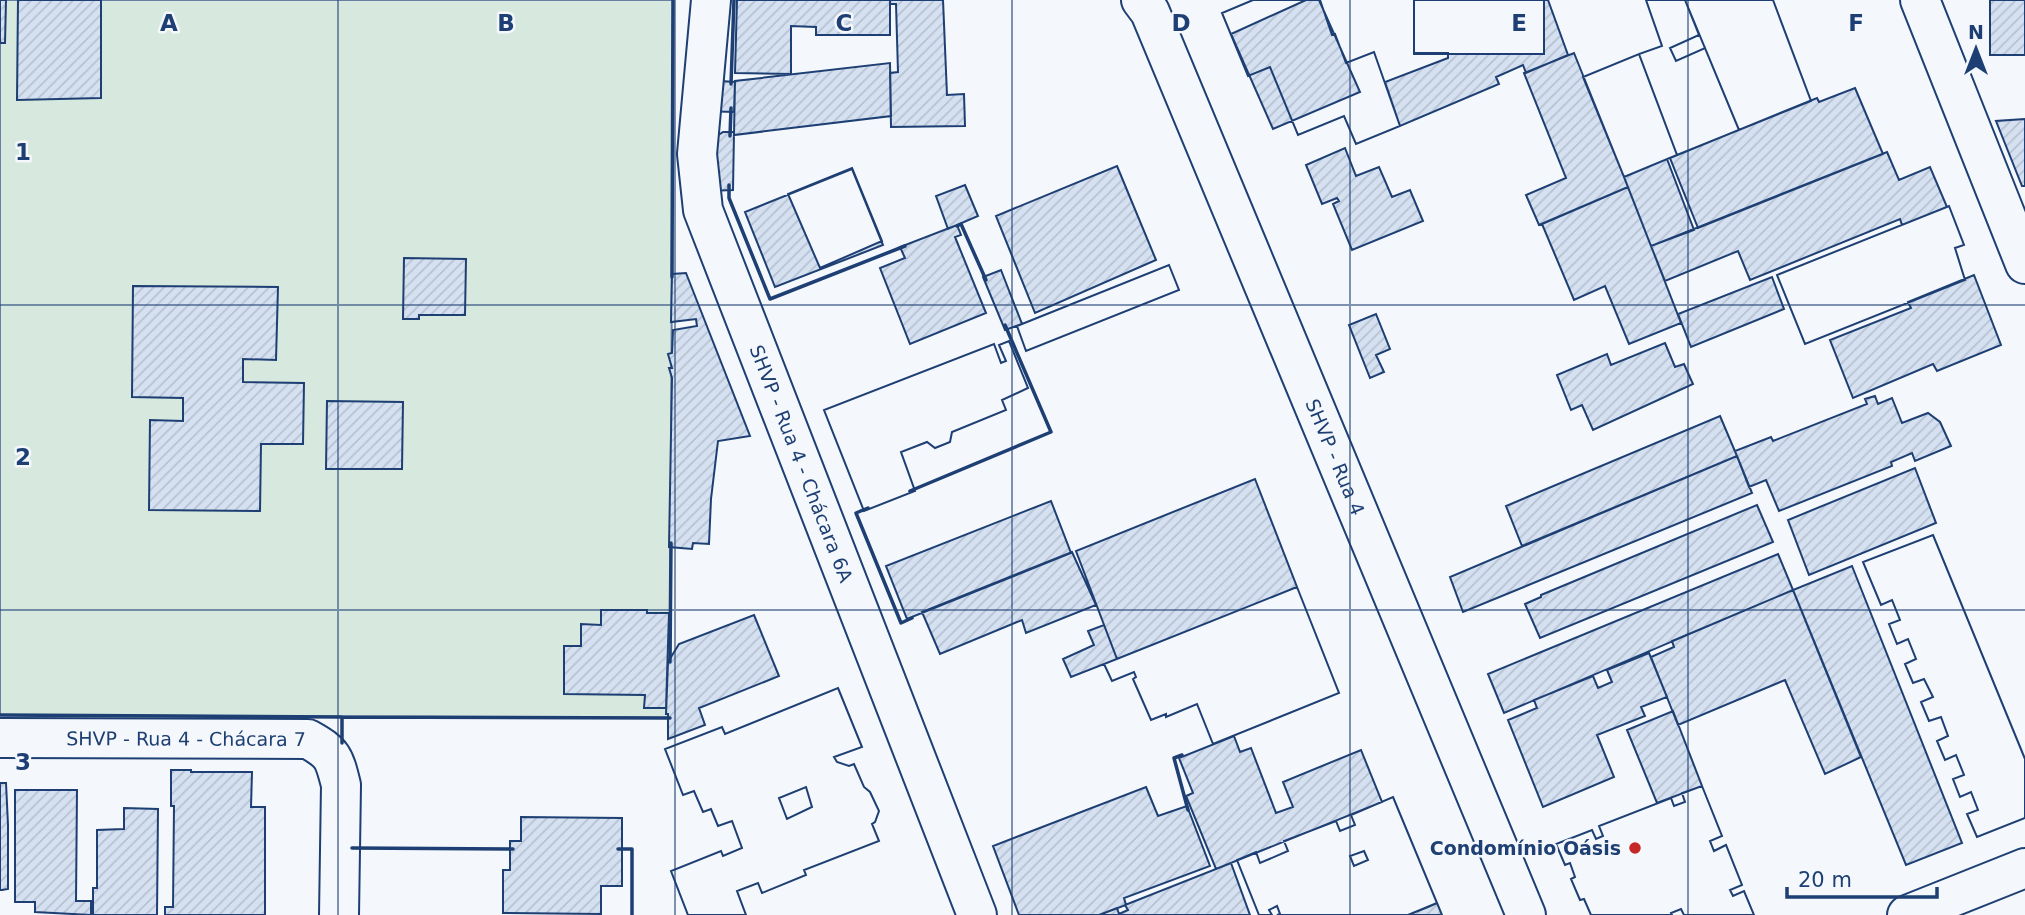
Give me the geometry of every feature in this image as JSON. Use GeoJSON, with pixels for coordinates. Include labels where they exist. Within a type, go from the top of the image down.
{"type":"FeatureCollection","features":[{"type":"Feature","properties":{"kind":"street","name":"SHVP - Rua 4 - Chácara 6A"},"geometry":{"type":"LineString","coordinates":[[711,0],[697,154],[703,210],[978,915]]}},
{"type":"Feature","properties":{"kind":"street","name":"SHVP - Rua 4"},"geometry":{"type":"LineString","coordinates":[[1141,0],[1150,12],[1526,915]]}},
{"type":"Feature","properties":{"kind":"street"},"geometry":{"type":"LineString","coordinates":[[1920,0],[2025,264]]}},
{"type":"Feature","properties":{"kind":"street","name":"SHVP - Rua 4 - Chácara 7"},"geometry":{"type":"LineString","coordinates":[[0,738],[308,739],[328,751],[336,766],[341,785],[340,915]]}},
{"type":"Feature","properties":{"kind":"street"},"geometry":{"type":"LineString","coordinates":[[1907,915],[2025,869]]}},
{"type":"Feature","properties":{"kind":"shaded area"},"geometry":{"type":"Polygon","coordinates":[[[0,0],[673,0],[670,718],[0,715],[0,0]]]}},
{"type":"Feature","properties":{"kind":"building"},"geometry":{"type":"Polygon","coordinates":[[[0,0],[6,0],[5,43],[0,43],[0,0]]]}},
{"type":"Feature","properties":{"kind":"building"},"geometry":{"type":"Polygon","coordinates":[[[18,0],[101,0],[101,98],[17,100],[18,0]]]}},
{"type":"Feature","properties":{"kind":"building"},"geometry":{"type":"Polygon","coordinates":[[[737,0],[890,0],[890,35],[816,35],[816,27],[791,26],[791,74],[735,73],[737,0]]]}},
{"type":"Feature","properties":{"kind":"building"},"geometry":{"type":"Polygon","coordinates":[[[890,0],[943,0],[947,95],[964,94],[965,126],[891,127],[890,73],[898,72],[896,4],[890,4],[890,0]]]}},
{"type":"Feature","properties":{"kind":"building"},"geometry":{"type":"Polygon","coordinates":[[[1253,0],[1320,0],[1332,35],[1335,34],[1346,63],[1374,52],[1400,126],[1356,144],[1344,116],[1298,135],[1270,67],[1248,76],[1222,13],[1253,0]]]}},
{"type":"Feature","properties":{"kind":"building"},"geometry":{"type":"Polygon","coordinates":[[[1253,0],[1320,0],[1332,35],[1335,34],[1346,63],[1374,52],[1400,126],[1356,144],[1344,116],[1298,135],[1270,67],[1248,76],[1222,13],[1253,0]]]}},
{"type":"Feature","properties":{"kind":"building"},"geometry":{"type":"Polygon","coordinates":[[[1306,0],[1319,0],[1360,92],[1273,129],[1231,34],[1306,0]]]}},
{"type":"Feature","properties":{"kind":"building"},"geometry":{"type":"Polygon","coordinates":[[[1414,0],[1544,0],[1544,54],[1414,54],[1414,0]]]}},
{"type":"Feature","properties":{"kind":"building"},"geometry":{"type":"Polygon","coordinates":[[[1414,0],[1548,0],[1568,55],[1526,73],[1523,65],[1496,77],[1499,84],[1400,126],[1385,82],[1448,58],[1448,53],[1414,53],[1414,0]]]}},
{"type":"Feature","properties":{"kind":"building"},"geometry":{"type":"Polygon","coordinates":[[[1646,0],[1685,0],[1699,35],[1670,48],[1676,61],[1705,48],[1739,130],[1677,155],[1639,54],[1662,46],[1646,0]]]}},
{"type":"Feature","properties":{"kind":"building"},"geometry":{"type":"Polygon","coordinates":[[[1646,0],[1685,0],[1699,35],[1670,48],[1676,61],[1705,48],[1739,130],[1677,155],[1639,54],[1662,46],[1646,0]]]}},
{"type":"Feature","properties":{"kind":"building"},"geometry":{"type":"Polygon","coordinates":[[[1685,0],[1773,0],[1811,101],[1739,130],[1685,0]]]}},
{"type":"Feature","properties":{"kind":"building"},"geometry":{"type":"Polygon","coordinates":[[[1685,0],[1773,0],[1811,101],[1739,130],[1685,0]]]}},
{"type":"Feature","properties":{"kind":"building"},"geometry":{"type":"Polygon","coordinates":[[[1990,0],[2025,0],[2025,55],[1990,55],[1990,0]]]}},
{"type":"Feature","properties":{"kind":"building"},"geometry":{"type":"Polygon","coordinates":[[[1574,53],[1628,187],[1539,225],[1526,195],[1566,178],[1524,73],[1574,53]]]}},
{"type":"Feature","properties":{"kind":"building"},"geometry":{"type":"Polygon","coordinates":[[[1639,54],[1677,155],[1624,177],[1583,77],[1639,54]]]}},
{"type":"Feature","properties":{"kind":"building"},"geometry":{"type":"Polygon","coordinates":[[[1639,54],[1677,155],[1624,177],[1583,77],[1639,54]]]}},
{"type":"Feature","properties":{"kind":"building"},"geometry":{"type":"Polygon","coordinates":[[[890,63],[891,116],[734,135],[735,81],[890,63]]]}},
{"type":"Feature","properties":{"kind":"building"},"geometry":{"type":"Polygon","coordinates":[[[705,80],[735,82],[734,112],[703,111],[705,80]]]}},
{"type":"Feature","properties":{"kind":"building"},"geometry":{"type":"Polygon","coordinates":[[[1855,88],[1883,154],[1698,228],[1670,158],[1817,98],[1819,102],[1855,88]]]}},
{"type":"Feature","properties":{"kind":"building"},"geometry":{"type":"Polygon","coordinates":[[[2025,119],[2025,186],[2022,186],[1996,121],[2025,119]]]}},
{"type":"Feature","properties":{"kind":"building"},"geometry":{"type":"Polygon","coordinates":[[[723,132],[734,132],[733,190],[708,191],[717,136],[723,132]]]}},
{"type":"Feature","properties":{"kind":"building"},"geometry":{"type":"Polygon","coordinates":[[[1345,148],[1356,176],[1379,167],[1392,197],[1410,190],[1423,221],[1352,250],[1333,204],[1339,201],[1337,198],[1322,204],[1306,165],[1345,148]]]}},
{"type":"Feature","properties":{"kind":"building"},"geometry":{"type":"Polygon","coordinates":[[[1887,152],[1899,180],[1930,167],[1947,207],[1902,225],[1900,219],[1750,280],[1738,251],[1665,281],[1651,246],[1887,152]]]}},
{"type":"Feature","properties":{"kind":"building"},"geometry":{"type":"Polygon","coordinates":[[[1667,159],[1694,230],[1651,246],[1624,177],[1667,159]]]}},
{"type":"Feature","properties":{"kind":"building"},"geometry":{"type":"Polygon","coordinates":[[[1117,166],[1156,260],[1035,313],[996,216],[1117,166]]]}},
{"type":"Feature","properties":{"kind":"building"},"geometry":{"type":"Polygon","coordinates":[[[852,168],[882,241],[820,268],[788,194],[852,168]]]}},
{"type":"Feature","properties":{"kind":"building"},"geometry":{"type":"Polygon","coordinates":[[[852,169],[883,245],[775,287],[745,212],[852,169]]]}},
{"type":"Feature","properties":{"kind":"building"},"geometry":{"type":"Polygon","coordinates":[[[965,185],[978,216],[948,229],[936,196],[965,185]]]}},
{"type":"Feature","properties":{"kind":"building"},"geometry":{"type":"Polygon","coordinates":[[[1628,187],[1681,323],[1629,344],[1605,286],[1574,300],[1542,224],[1628,187]]]}},
{"type":"Feature","properties":{"kind":"building"},"geometry":{"type":"Polygon","coordinates":[[[1949,206],[1964,245],[1955,248],[1965,280],[1805,344],[1777,275],[1949,206]]]}},
{"type":"Feature","properties":{"kind":"building"},"geometry":{"type":"Polygon","coordinates":[[[1949,206],[1964,245],[1955,248],[1965,280],[1805,344],[1777,275],[1949,206]]]}},
{"type":"Feature","properties":{"kind":"building"},"geometry":{"type":"Polygon","coordinates":[[[957,225],[961,235],[955,237],[986,313],[910,344],[880,268],[905,258],[900,247],[957,225]]]}},
{"type":"Feature","properties":{"kind":"building"},"geometry":{"type":"Polygon","coordinates":[[[404,258],[466,259],[465,315],[419,315],[419,319],[403,319],[404,258]]]}},
{"type":"Feature","properties":{"kind":"building"},"geometry":{"type":"Polygon","coordinates":[[[1169,265],[1179,290],[1026,351],[1017,326],[1169,265]]]}},
{"type":"Feature","properties":{"kind":"building"},"geometry":{"type":"Polygon","coordinates":[[[1169,265],[1179,290],[1026,351],[1017,326],[1169,265]]]}},
{"type":"Feature","properties":{"kind":"building"},"geometry":{"type":"Polygon","coordinates":[[[1001,270],[1022,324],[1005,330],[983,277],[1001,270]]]}},
{"type":"Feature","properties":{"kind":"building"},"geometry":{"type":"Polygon","coordinates":[[[686,273],[750,436],[718,441],[709,544],[693,543],[692,549],[669,547],[672,378],[669,368],[672,368],[668,354],[672,353],[673,330],[697,326],[696,319],[671,322],[672,274],[686,273]]]}},
{"type":"Feature","properties":{"kind":"building"},"geometry":{"type":"Polygon","coordinates":[[[1974,275],[2001,345],[1937,371],[1933,364],[1853,398],[1830,340],[1911,308],[1908,302],[1974,275]]]}},
{"type":"Feature","properties":{"kind":"building"},"geometry":{"type":"Polygon","coordinates":[[[1772,277],[1784,309],[1691,347],[1678,314],[1772,277]]]}},
{"type":"Feature","properties":{"kind":"building"},"geometry":{"type":"Polygon","coordinates":[[[133,286],[278,287],[276,360],[243,359],[243,382],[304,383],[303,444],[261,444],[260,511],[149,510],[150,420],[183,421],[183,398],[132,397],[133,286]]]}},
{"type":"Feature","properties":{"kind":"building"},"geometry":{"type":"Polygon","coordinates":[[[1376,314],[1390,349],[1376,355],[1384,372],[1370,378],[1349,325],[1376,314]]]}},
{"type":"Feature","properties":{"kind":"building"},"geometry":{"type":"Polygon","coordinates":[[[1009,341],[1028,388],[1002,400],[1006,410],[952,432],[950,442],[935,448],[927,442],[901,452],[915,491],[864,511],[824,410],[994,344],[1001,363],[1006,361],[999,345],[1009,341]]]}},
{"type":"Feature","properties":{"kind":"building"},"geometry":{"type":"Polygon","coordinates":[[[1009,341],[1028,388],[1002,400],[1006,410],[952,432],[950,442],[935,448],[927,442],[901,452],[915,491],[864,511],[824,410],[994,344],[1001,363],[1006,361],[999,345],[1009,341]]]}},
{"type":"Feature","properties":{"kind":"building"},"geometry":{"type":"Polygon","coordinates":[[[1665,343],[1675,367],[1684,364],[1693,384],[1593,430],[1582,405],[1571,410],[1557,375],[1607,354],[1611,365],[1665,343]]]}},
{"type":"Feature","properties":{"kind":"building"},"geometry":{"type":"Polygon","coordinates":[[[1875,396],[1878,404],[1892,398],[1902,423],[1928,413],[1940,422],[1951,446],[1915,461],[1912,453],[1891,462],[1892,466],[1779,511],[1766,480],[1749,487],[1735,451],[1771,437],[1773,441],[1867,404],[1865,399],[1875,396]]]}},
{"type":"Feature","properties":{"kind":"building"},"geometry":{"type":"Polygon","coordinates":[[[327,401],[403,402],[402,469],[326,469],[327,401]]]}},
{"type":"Feature","properties":{"kind":"building"},"geometry":{"type":"Polygon","coordinates":[[[1720,416],[1737,456],[1522,546],[1506,506],[1720,416]]]}},
{"type":"Feature","properties":{"kind":"building"},"geometry":{"type":"Polygon","coordinates":[[[1737,456],[1752,493],[1463,612],[1450,577],[1737,456]]]}},
{"type":"Feature","properties":{"kind":"building"},"geometry":{"type":"Polygon","coordinates":[[[1915,468],[1936,523],[1809,575],[1788,520],[1915,468]]]}},
{"type":"Feature","properties":{"kind":"building"},"geometry":{"type":"Polygon","coordinates":[[[1255,479],[1297,587],[1117,659],[1076,551],[1255,479]]]}},
{"type":"Feature","properties":{"kind":"building"},"geometry":{"type":"Polygon","coordinates":[[[1051,501],[1071,553],[907,619],[886,566],[1051,501]]]}},
{"type":"Feature","properties":{"kind":"building"},"geometry":{"type":"Polygon","coordinates":[[[1757,505],[1773,542],[1540,638],[1525,604],[1757,505]]]}},
{"type":"Feature","properties":{"kind":"building"},"geometry":{"type":"Polygon","coordinates":[[[1933,535],[2025,759],[2025,818],[1977,837],[1967,814],[1978,810],[1971,792],[1960,797],[1953,779],[1964,775],[1956,755],[1945,760],[1937,741],[1948,736],[1941,717],[1929,721],[1921,702],[1933,697],[1924,679],[1913,683],[1905,664],[1916,659],[1908,639],[1897,644],[1889,624],[1900,620],[1892,600],[1881,605],[1863,562],[1933,535]]]}},
{"type":"Feature","properties":{"kind":"building"},"geometry":{"type":"Polygon","coordinates":[[[1933,535],[2025,759],[2025,818],[1977,837],[1967,814],[1978,810],[1971,792],[1960,797],[1953,779],[1964,775],[1956,755],[1945,760],[1937,741],[1948,736],[1941,717],[1929,721],[1921,702],[1933,697],[1924,679],[1913,683],[1905,664],[1916,659],[1908,639],[1897,644],[1889,624],[1900,620],[1892,600],[1881,605],[1863,562],[1933,535]]]}},
{"type":"Feature","properties":{"kind":"building"},"geometry":{"type":"Polygon","coordinates":[[[1072,552],[1096,605],[1026,633],[1022,620],[940,654],[922,612],[1072,552]]]}},
{"type":"Feature","properties":{"kind":"building"},"geometry":{"type":"Polygon","coordinates":[[[1778,554],[1793,590],[1504,713],[1488,674],[1778,554]]]}},
{"type":"Feature","properties":{"kind":"building"},"geometry":{"type":"Polygon","coordinates":[[[1852,566],[1962,843],[1906,865],[1793,590],[1852,566]]]}},
{"type":"Feature","properties":{"kind":"building"},"geometry":{"type":"Polygon","coordinates":[[[1297,587],[1339,693],[1213,744],[1197,704],[1151,720],[1133,679],[1136,677],[1134,672],[1112,681],[1104,664],[1297,587]]]}},
{"type":"Feature","properties":{"kind":"building"},"geometry":{"type":"Polygon","coordinates":[[[1297,587],[1339,693],[1213,744],[1197,704],[1151,720],[1133,679],[1136,677],[1134,672],[1112,681],[1104,664],[1297,587]]]}},
{"type":"Feature","properties":{"kind":"building"},"geometry":{"type":"Polygon","coordinates":[[[1793,590],[1861,757],[1825,774],[1785,680],[1678,725],[1651,657],[1674,647],[1672,641],[1793,590]]]}},
{"type":"Feature","properties":{"kind":"building"},"geometry":{"type":"Polygon","coordinates":[[[601,610],[669,613],[666,708],[644,708],[645,695],[564,694],[564,646],[581,646],[581,624],[601,625],[601,610]]]}},
{"type":"Feature","properties":{"kind":"building"},"geometry":{"type":"Polygon","coordinates":[[[754,615],[779,676],[699,708],[705,725],[668,739],[668,662],[679,644],[754,615]]]}},
{"type":"Feature","properties":{"kind":"building"},"geometry":{"type":"Polygon","coordinates":[[[1104,625],[1117,659],[1071,677],[1063,659],[1094,645],[1088,631],[1104,625]]]}},
{"type":"Feature","properties":{"kind":"building"},"geometry":{"type":"Polygon","coordinates":[[[1649,653],[1667,697],[1641,707],[1645,716],[1597,735],[1614,777],[1543,807],[1508,720],[1537,708],[1534,700],[1593,676],[1598,688],[1612,682],[1607,670],[1649,653]]]}},
{"type":"Feature","properties":{"kind":"building"},"geometry":{"type":"Polygon","coordinates":[[[838,688],[862,747],[834,757],[837,762],[849,766],[854,764],[864,787],[870,792],[879,811],[872,824],[879,841],[804,870],[806,875],[762,893],[758,883],[737,891],[746,915],[688,915],[671,871],[721,851],[723,856],[742,848],[732,821],[718,826],[711,809],[703,812],[694,791],[683,795],[665,749],[722,727],[725,734],[838,688]],[[806,787],[779,798],[787,819],[812,807],[806,787]]]}},
{"type":"Feature","properties":{"kind":"building"},"geometry":{"type":"Polygon","coordinates":[[[838,688],[862,747],[834,757],[837,762],[849,766],[854,764],[864,787],[870,792],[879,811],[872,824],[879,841],[804,870],[806,875],[762,893],[758,883],[737,891],[746,915],[688,915],[671,871],[721,851],[723,856],[742,848],[732,821],[718,826],[711,809],[703,812],[694,791],[683,795],[665,749],[722,727],[725,734],[838,688]],[[806,787],[779,798],[787,819],[812,807],[806,787]]]}},
{"type":"Feature","properties":{"kind":"building"},"geometry":{"type":"Polygon","coordinates":[[[1673,711],[1702,786],[1657,803],[1627,730],[1673,711]]]}},
{"type":"Feature","properties":{"kind":"building"},"geometry":{"type":"Polygon","coordinates":[[[1234,736],[1240,752],[1251,748],[1276,813],[1293,807],[1283,782],[1361,750],[1382,802],[1216,869],[1186,796],[1193,793],[1179,758],[1234,736]]]}},
{"type":"Feature","properties":{"kind":"building"},"geometry":{"type":"Polygon","coordinates":[[[171,770],[252,772],[251,807],[265,807],[265,915],[165,915],[165,907],[173,907],[174,806],[171,806],[171,770]]]}},
{"type":"Feature","properties":{"kind":"building"},"geometry":{"type":"Polygon","coordinates":[[[0,783],[6,783],[8,825],[8,889],[2,890],[0,890],[0,783]]]}},
{"type":"Feature","properties":{"kind":"building","name":"Condomínio Oásis"},"geometry":{"type":"Polygon","coordinates":[[[1702,786],[1722,836],[1710,841],[1714,851],[1726,845],[1742,885],[1730,890],[1733,896],[1744,891],[1754,915],[1684,915],[1681,909],[1671,913],[1672,915],[1591,915],[1584,899],[1580,900],[1571,879],[1575,877],[1570,863],[1565,865],[1556,844],[1592,830],[1596,839],[1603,836],[1599,826],[1671,798],[1674,806],[1685,802],[1682,793],[1702,786]]]}},
{"type":"Feature","properties":{"kind":"building","name":"Condomínio Oásis"},"geometry":{"type":"Polygon","coordinates":[[[1702,786],[1722,836],[1710,841],[1714,851],[1726,845],[1742,885],[1730,890],[1733,896],[1744,891],[1754,915],[1684,915],[1681,909],[1671,913],[1672,915],[1591,915],[1584,899],[1580,900],[1571,879],[1575,877],[1570,863],[1565,865],[1556,844],[1592,830],[1596,839],[1603,836],[1599,826],[1671,798],[1674,806],[1685,802],[1682,793],[1702,786]]]}},
{"type":"Feature","properties":{"kind":"building"},"geometry":{"type":"Polygon","coordinates":[[[1146,787],[1158,816],[1187,806],[1210,866],[1124,898],[1126,905],[1099,915],[1019,915],[993,846],[1146,787]]]}},
{"type":"Feature","properties":{"kind":"building"},"geometry":{"type":"Polygon","coordinates":[[[15,790],[77,790],[76,901],[91,901],[91,915],[35,912],[35,902],[15,902],[15,790]]]}},
{"type":"Feature","properties":{"kind":"building"},"geometry":{"type":"Polygon","coordinates":[[[1393,797],[1437,903],[1408,915],[1277,915],[1280,914],[1277,906],[1269,910],[1272,915],[1259,915],[1237,860],[1256,852],[1260,863],[1288,851],[1284,841],[1336,821],[1340,831],[1355,825],[1351,815],[1393,797]],[[1364,851],[1350,856],[1354,866],[1368,860],[1364,851]]]}},
{"type":"Feature","properties":{"kind":"building"},"geometry":{"type":"Polygon","coordinates":[[[1393,797],[1437,903],[1408,915],[1277,915],[1280,914],[1277,906],[1269,910],[1272,915],[1259,915],[1237,860],[1256,852],[1260,863],[1288,851],[1284,841],[1336,821],[1340,831],[1355,825],[1351,815],[1393,797]],[[1364,851],[1350,856],[1354,866],[1368,860],[1364,851]]]}},
{"type":"Feature","properties":{"kind":"building"},"geometry":{"type":"Polygon","coordinates":[[[124,808],[158,809],[157,915],[93,915],[93,888],[97,888],[97,830],[124,829],[124,808]]]}},
{"type":"Feature","properties":{"kind":"building"},"geometry":{"type":"Polygon","coordinates":[[[521,817],[622,818],[622,886],[601,886],[601,914],[503,913],[503,870],[510,870],[510,841],[521,841],[521,817]]]}},
{"type":"Feature","properties":{"kind":"building"},"geometry":{"type":"Polygon","coordinates":[[[1231,863],[1250,915],[1099,915],[1117,908],[1119,914],[1128,910],[1125,905],[1231,863]]]}},
{"type":"Feature","properties":{"kind":"building"},"geometry":{"type":"Polygon","coordinates":[[[1437,903],[1442,915],[1408,915],[1428,907],[1437,903]]]}},
{"type":"Feature","properties":{"kind":"wall"},"geometry":{"type":"LineString","coordinates":[[672,277],[673,0]]}},
{"type":"Feature","properties":{"kind":"wall"},"geometry":{"type":"LineString","coordinates":[[731,84],[734,0]]}},
{"type":"Feature","properties":{"kind":"wall"},"geometry":{"type":"LineString","coordinates":[[730,136],[731,108]]}},
{"type":"Feature","properties":{"kind":"wall"},"geometry":{"type":"LineString","coordinates":[[729,185],[729,198],[770,299],[905,246]]}},
{"type":"Feature","properties":{"kind":"wall"},"geometry":{"type":"LineString","coordinates":[[957,226],[961,224],[986,280]]}},
{"type":"Feature","properties":{"kind":"wall"},"geometry":{"type":"LineString","coordinates":[[910,491],[1051,432],[1005,325]]}},
{"type":"Feature","properties":{"kind":"wall"},"geometry":{"type":"LineString","coordinates":[[868,508],[856,513],[901,623],[912,618]]}},
{"type":"Feature","properties":{"kind":"wall"},"geometry":{"type":"LineString","coordinates":[[670,662],[671,543]]}},
{"type":"Feature","properties":{"kind":"wall"},"geometry":{"type":"LineString","coordinates":[[0,715],[342,717],[342,743]]}},
{"type":"Feature","properties":{"kind":"wall"},"geometry":{"type":"LineString","coordinates":[[342,717],[670,718]]}},
{"type":"Feature","properties":{"kind":"wall"},"geometry":{"type":"LineString","coordinates":[[1182,755],[1174,758],[1188,810]]}},
{"type":"Feature","properties":{"kind":"wall"},"geometry":{"type":"LineString","coordinates":[[352,848],[513,849]]}},
{"type":"Feature","properties":{"kind":"wall"},"geometry":{"type":"LineString","coordinates":[[618,849],[632,849],[632,915]]}},
{"type":"Feature","properties":{"kind":"place","name":"Condomínio Oásis"},"geometry":{"type":"Point","coordinates":[1635,848]}}]}
